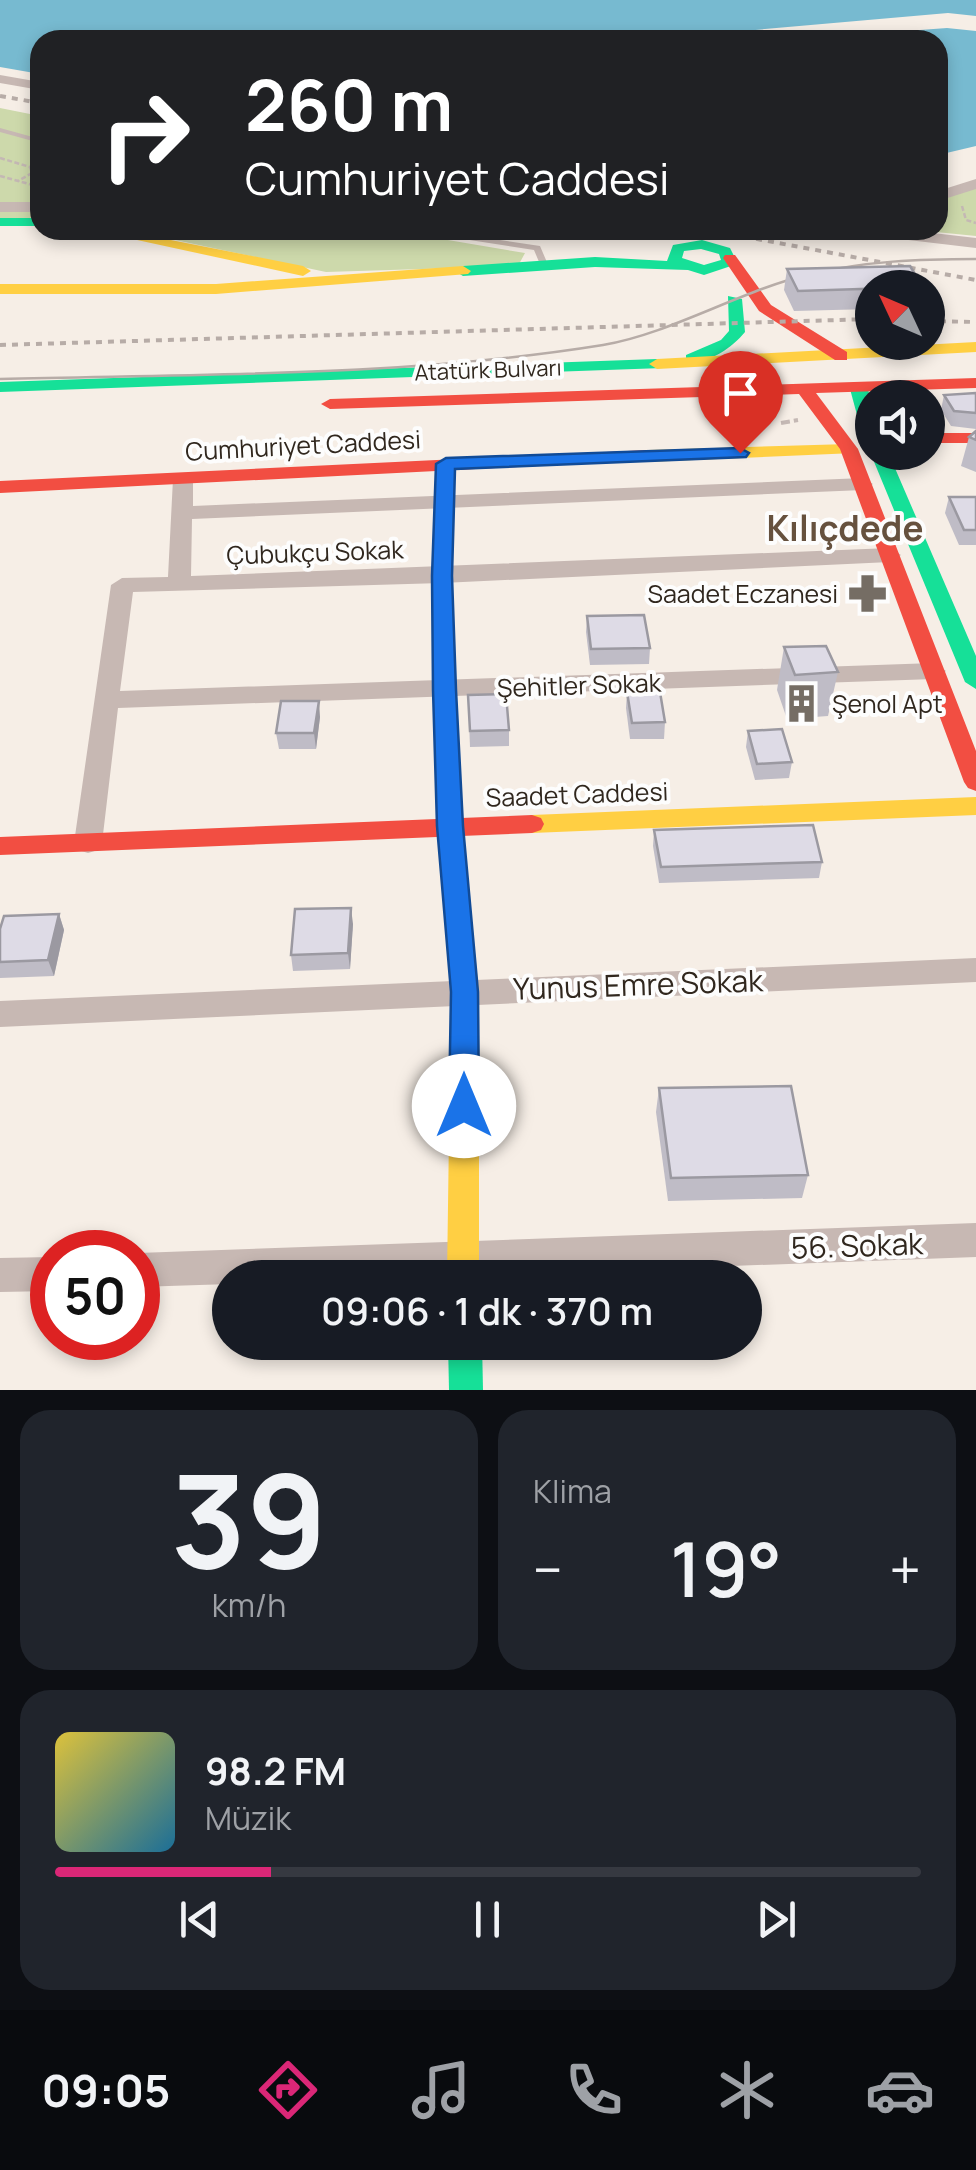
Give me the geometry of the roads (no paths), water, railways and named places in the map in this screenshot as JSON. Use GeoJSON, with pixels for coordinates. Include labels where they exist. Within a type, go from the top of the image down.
{"type":"FeatureCollection","features":[{"type":"Feature","properties":{"kind":"main road"},"geometry":{"type":"LineString","coordinates":[[0,222],[30,222]]}},
{"type":"Feature","properties":{"kind":"main road"},"geometry":{"type":"LineString","coordinates":[[150,240],[360,280]]}},
{"type":"Feature","properties":{"kind":"main road"},"geometry":{"type":"LineString","coordinates":[[0,289],[216,289],[546,267],[682,250],[720,268],[714,244]]}},
{"type":"Feature","properties":{"kind":"main road"},"geometry":{"type":"LineString","coordinates":[[714,244],[768,314],[841,356],[855,382]]}},
{"type":"Feature","properties":{"kind":"main road"},"geometry":{"type":"LineString","coordinates":[[682,250],[724,285],[789,359],[805,390],[850,449],[976,782]]}},
{"type":"Feature","properties":{"kind":"main road"},"geometry":{"type":"LineString","coordinates":[[0,278],[283,284]]}},
{"type":"Feature","properties":{"kind":"main road"},"geometry":{"type":"LineString","coordinates":[[685,362],[727,342],[736,332],[734,299]]}},
{"type":"Feature","properties":{"kind":"main road","name":"Atatürk Bulvarı"},"geometry":{"type":"LineString","coordinates":[[0,387],[789,359],[976,347]]}},
{"type":"Feature","properties":{"kind":"main road","name":"Atatürk Bulvarı"},"geometry":{"type":"LineString","coordinates":[[945,384],[976,383]]}},
{"type":"Feature","properties":{"kind":"main road","name":"Atatürk Bulvarı"},"geometry":{"type":"LineString","coordinates":[[311,404],[855,388]]}},
{"type":"Feature","properties":{"kind":"main road"},"geometry":{"type":"LineString","coordinates":[[945,438],[976,438]]}},
{"type":"Feature","properties":{"kind":"main road","name":"Cumhuriyet Caddesi"},"geometry":{"type":"LineString","coordinates":[[0,487],[446,464],[850,449]]}},
{"type":"Feature","properties":{"kind":"main road"},"geometry":{"type":"LineString","coordinates":[[446,464],[442,576],[445,690],[450,826],[464,992],[463,1260]]}},
{"type":"Feature","properties":{"kind":"main road"},"geometry":{"type":"LineString","coordinates":[[887,470],[976,682]]}},
{"type":"Feature","properties":{"kind":"main road","name":"Saadet Caddesi"},"geometry":{"type":"LineString","coordinates":[[0,846],[976,806]]}},
{"type":"Feature","properties":{"kind":"main road"},"geometry":{"type":"LineString","coordinates":[[465,1360],[466,1390]]}},
{"type":"Feature","properties":{"kind":"street"},"geometry":{"type":"LineString","coordinates":[[0,83],[30,88]]}},
{"type":"Feature","properties":{"kind":"street"},"geometry":{"type":"LineString","coordinates":[[948,193],[976,184]]}},
{"type":"Feature","properties":{"kind":"street"},"geometry":{"type":"LineString","coordinates":[[0,207],[30,206]]}},
{"type":"Feature","properties":{"kind":"street"},"geometry":{"type":"LineString","coordinates":[[948,240],[976,243]]}},
{"type":"Feature","properties":{"kind":"street"},"geometry":{"type":"LineString","coordinates":[[179,583],[184,479]]}},
{"type":"Feature","properties":{"kind":"street"},"geometry":{"type":"LineString","coordinates":[[184,513],[863,484]]}},
{"type":"Feature","properties":{"kind":"street","name":"Çubukçu Sokak"},"geometry":{"type":"LineString","coordinates":[[88,843],[122,585],[442,576],[890,555]]}},
{"type":"Feature","properties":{"kind":"street","name":"Şehitler Sokak"},"geometry":{"type":"LineString","coordinates":[[104,700],[934,671]]}},
{"type":"Feature","properties":{"kind":"street","name":"Yunus Emre Sokak"},"geometry":{"type":"LineString","coordinates":[[0,1014],[976,970]]}},
{"type":"Feature","properties":{"kind":"street","name":"56. Sokak"},"geometry":{"type":"LineString","coordinates":[[610,1260],[976,1240]]}},
{"type":"Feature","properties":{"kind":"street","name":"56. Sokak"},"geometry":{"type":"LineString","coordinates":[[160,1270],[212,1270]]}},
{"type":"Feature","properties":{"kind":"street"},"geometry":{"type":"LineString","coordinates":[[0,1276],[30,1275]]}},
{"type":"Feature","properties":{"kind":"lane"},"geometry":{"type":"LineString","coordinates":[[0,130],[30,138]]}},
{"type":"Feature","properties":{"kind":"lane"},"geometry":{"type":"LineString","coordinates":[[485,240],[538,248],[546,267]]}},
{"type":"Feature","properties":{"kind":"water"},"geometry":{"type":"Polygon","coordinates":[[[0,0],[976,0],[976,16],[948,13],[755,30],[30,30],[30,72],[0,67],[0,0]]]}},
{"type":"Feature","properties":{"kind":"water"},"geometry":{"type":"Polygon","coordinates":[[[947,28],[976,31],[976,146],[948,153],[948,30],[920,30],[947,28]]]}},
{"type":"Feature","properties":{"kind":"tram line"},"geometry":{"type":"LineString","coordinates":[[0,379],[378,369],[528,355],[628,339],[786,281],[831,270],[893,262],[976,259]]}},
{"type":"Feature","properties":{"kind":"railway"},"geometry":{"type":"LineString","coordinates":[[0,96],[30,101]]}},
{"type":"Feature","properties":{"kind":"railway"},"geometry":{"type":"LineString","coordinates":[[762,240],[976,280]]}},
{"type":"Feature","properties":{"kind":"railway"},"geometry":{"type":"LineString","coordinates":[[0,345],[855,320]]}},
{"type":"Feature","properties":{"kind":"railway"},"geometry":{"type":"LineString","coordinates":[[945,321],[976,322]]}},
{"type":"Feature","properties":{"kind":"place","name":"Saadet Eczanesi"},"geometry":{"type":"Point","coordinates":[868,593]}},
{"type":"Feature","properties":{"kind":"place","name":"Şenol Apt"},"geometry":{"type":"Point","coordinates":[802,703]}},
{"type":"Feature","properties":{"kind":"district","name":"Kılıçdede"},"geometry":{"type":"Point","coordinates":[845,528]}}]}
